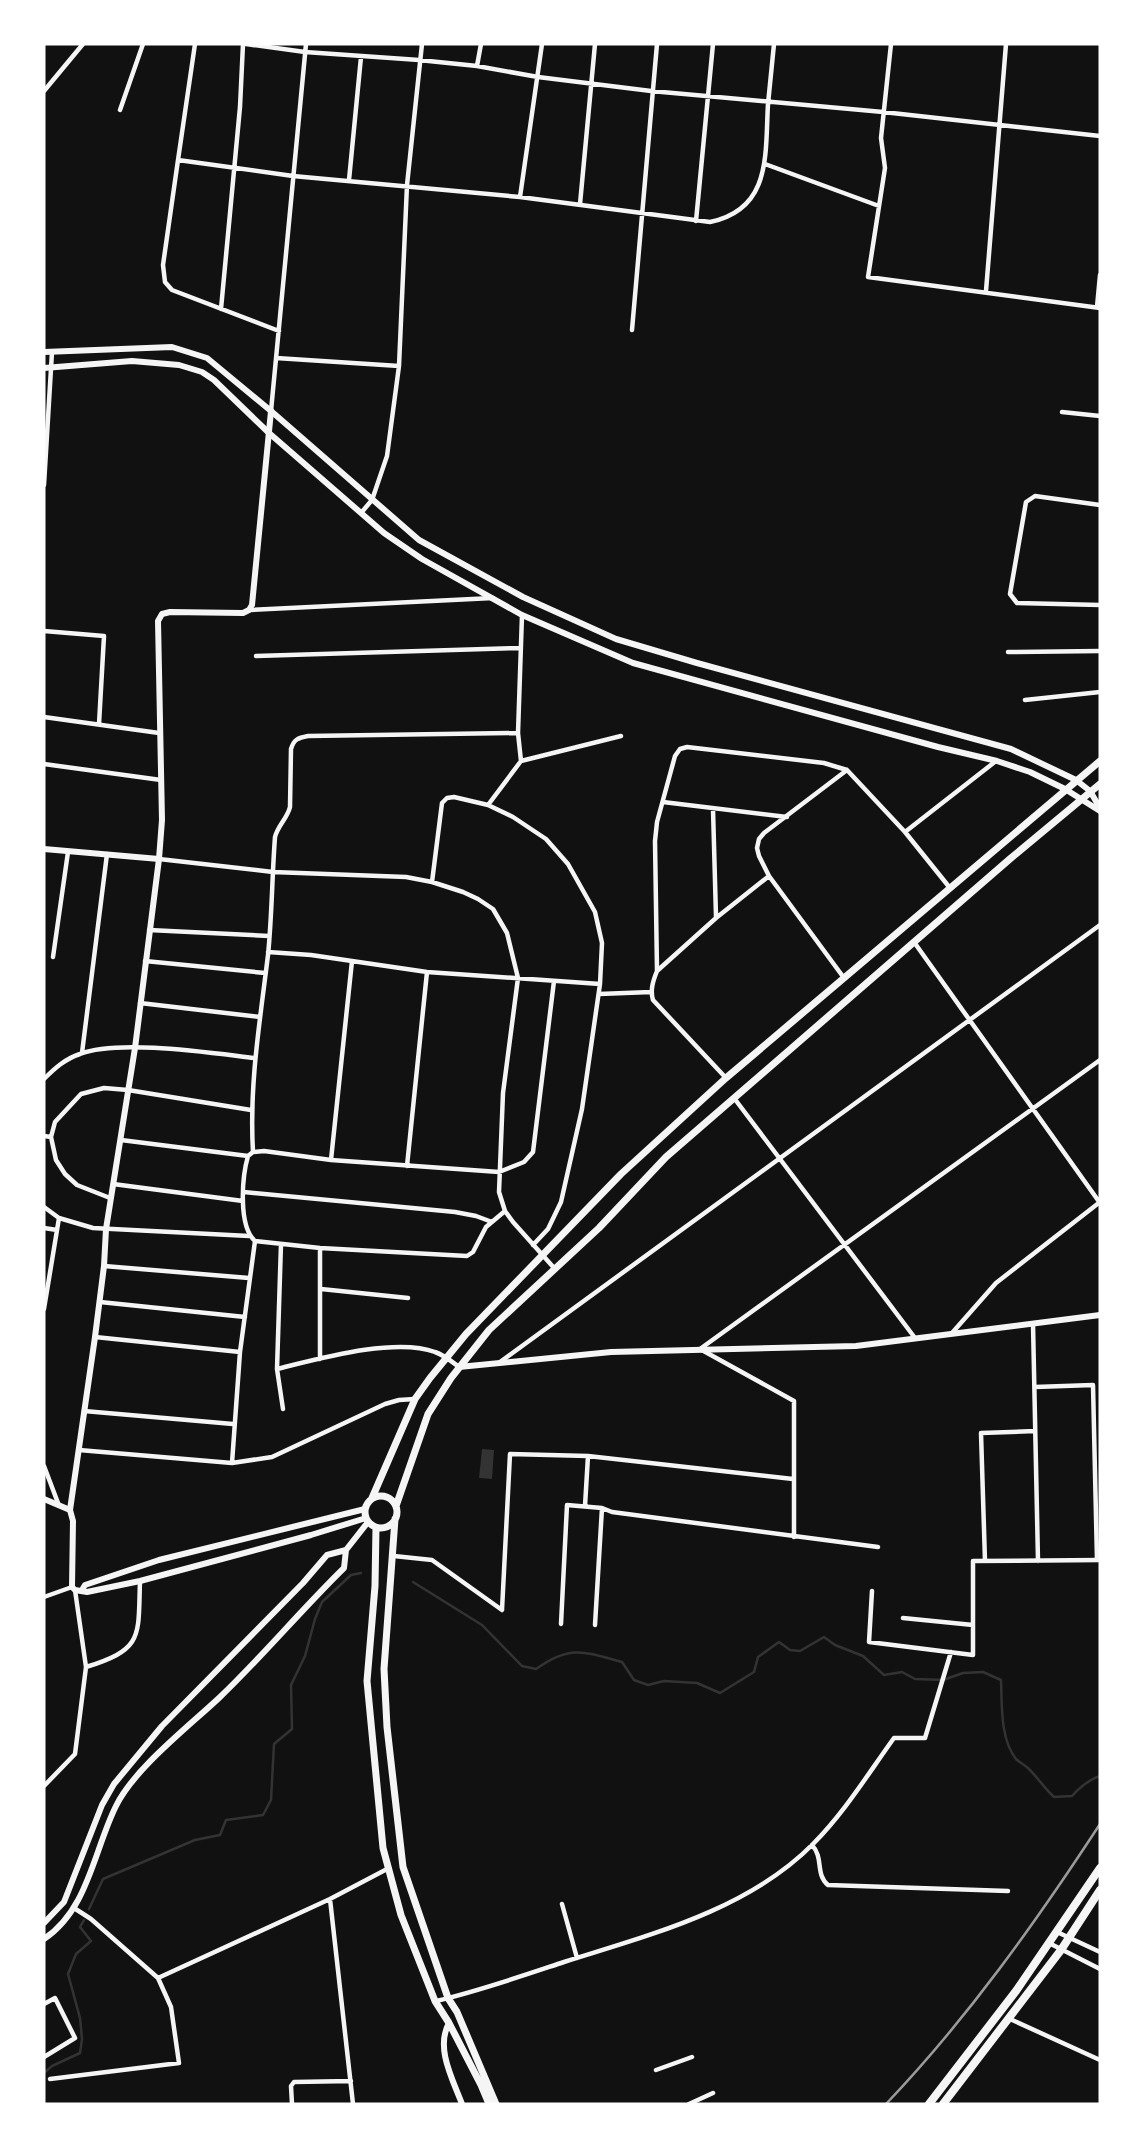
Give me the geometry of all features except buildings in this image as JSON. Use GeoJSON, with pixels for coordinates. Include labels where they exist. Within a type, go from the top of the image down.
{"type":"FeatureCollection","features":[{"type":"Feature","properties":{"kind":"highway"},"geometry":{"type":"LineString","coordinates":[[929,2104],[1016,1992],[1100,1868]]}},
{"type":"Feature","properties":{"kind":"highway"},"geometry":{"type":"LineString","coordinates":[[943,2104],[1061,1950],[1100,1891]]}},
{"type":"Feature","properties":{"kind":"main road"},"geometry":{"type":"LineString","coordinates":[[44,352],[172,347],[206,358],[271,411],[419,541],[523,597],[616,639],[1011,749],[1076,780],[1090,791],[1100,810]]}},
{"type":"Feature","properties":{"kind":"main road"},"geometry":{"type":"LineString","coordinates":[[153,363],[154,348]]}},
{"type":"Feature","properties":{"kind":"main road"},"geometry":{"type":"LineString","coordinates":[[47,368],[132,361],[179,365],[202,372],[384,533],[422,559],[522,615],[632,663],[1030,772],[1100,810]]}},
{"type":"Feature","properties":{"kind":"main road"},"geometry":{"type":"LineString","coordinates":[[76,1589],[73,1521],[70,1510],[100,1302],[110,1198],[135,1048],[159,859],[162,820],[158,621],[162,614],[170,612],[243,612],[253,605],[271,411]]}},
{"type":"Feature","properties":{"kind":"main road"},"geometry":{"type":"LineString","coordinates":[[395,1519],[389,1526],[376,1527],[367,1520],[365,1509],[415,1399],[466,1334],[621,1174],[726,1078],[1100,761]]}},
{"type":"Feature","properties":{"kind":"main road"},"geometry":{"type":"LineString","coordinates":[[496,2104],[457,2012],[448,1998],[403,1867],[387,1727],[384,1669],[396,1506],[428,1413],[459,1367],[489,1330],[555,1270],[666,1157],[1100,784]]}},
{"type":"Feature","properties":{"kind":"main road"},"geometry":{"type":"LineString","coordinates":[[44,849],[159,859]]}},
{"type":"Feature","properties":{"kind":"main road"},"geometry":{"type":"LineString","coordinates":[[459,1367],[611,1352],[856,1346],[1100,1315]]}},
{"type":"Feature","properties":{"kind":"main road"},"geometry":{"type":"LineString","coordinates":[[372,1498],[386,1497],[396,1506]]}},
{"type":"Feature","properties":{"kind":"main road"},"geometry":{"type":"LineString","coordinates":[[44,1499],[70,1510]]}},
{"type":"Feature","properties":{"kind":"main road"},"geometry":{"type":"LineString","coordinates":[[76,1589],[159,1560],[365,1509]]}},
{"type":"Feature","properties":{"kind":"main road"},"geometry":{"type":"LineString","coordinates":[[76,1589],[87,1592],[141,1581],[367,1520]]}},
{"type":"Feature","properties":{"kind":"main road"},"geometry":{"type":"LineString","coordinates":[[44,1939],[60,1928],[74,1908],[117,1803],[156,1756],[220,1697],[344,1567],[346,1550],[367,1520]]}},
{"type":"Feature","properties":{"kind":"main road"},"geometry":{"type":"LineString","coordinates":[[376,1527],[376,1567],[367,1681],[383,1848],[401,1916],[435,2001],[449,2022],[489,2104]]}},
{"type":"Feature","properties":{"kind":"main road"},"geometry":{"type":"LineString","coordinates":[[44,1923],[64,1902],[102,1805],[114,1784],[162,1726],[303,1583],[327,1555],[346,1550]]}},
{"type":"Feature","properties":{"kind":"main road"},"geometry":{"type":"LineString","coordinates":[[449,2022],[444,2032],[443,2049],[462,2104]]}},
{"type":"Feature","properties":{"kind":"street"},"geometry":{"type":"LineString","coordinates":[[45,87],[83,44]]}},
{"type":"Feature","properties":{"kind":"street"},"geometry":{"type":"LineString","coordinates":[[120,110],[143,44]]}},
{"type":"Feature","properties":{"kind":"street"},"geometry":{"type":"LineString","coordinates":[[195,44],[163,265],[165,282],[172,290],[279,331]]}},
{"type":"Feature","properties":{"kind":"street"},"geometry":{"type":"LineString","coordinates":[[221,309],[244,44],[305,52],[477,66],[538,77],[651,91],[883,112],[1100,136]]}},
{"type":"Feature","properties":{"kind":"street"},"geometry":{"type":"LineString","coordinates":[[271,411],[306,44]]}},
{"type":"Feature","properties":{"kind":"street"},"geometry":{"type":"LineString","coordinates":[[361,513],[372,500],[387,456],[399,366],[407,185],[422,44]]}},
{"type":"Feature","properties":{"kind":"street"},"geometry":{"type":"LineString","coordinates":[[477,66],[481,44]]}},
{"type":"Feature","properties":{"kind":"street"},"geometry":{"type":"LineString","coordinates":[[520,197],[542,44]]}},
{"type":"Feature","properties":{"kind":"street"},"geometry":{"type":"LineString","coordinates":[[580,204],[595,44]]}},
{"type":"Feature","properties":{"kind":"street"},"geometry":{"type":"LineString","coordinates":[[632,330],[657,44]]}},
{"type":"Feature","properties":{"kind":"street"},"geometry":{"type":"LineString","coordinates":[[696,221],[713,44]]}},
{"type":"Feature","properties":{"kind":"street"},"geometry":{"type":"LineString","coordinates":[[178,160],[293,176],[520,197],[640,215],[710,222],[729,218],[743,209],[755,191],[765,164],[774,44]]}},
{"type":"Feature","properties":{"kind":"street"},"geometry":{"type":"LineString","coordinates":[[891,44],[881,138],[885,168],[868,276],[1099,308],[1100,275]]}},
{"type":"Feature","properties":{"kind":"street"},"geometry":{"type":"LineString","coordinates":[[986,291],[1006,44]]}},
{"type":"Feature","properties":{"kind":"street"},"geometry":{"type":"LineString","coordinates":[[349,180],[361,57]]}},
{"type":"Feature","properties":{"kind":"street"},"geometry":{"type":"LineString","coordinates":[[765,164],[879,206]]}},
{"type":"Feature","properties":{"kind":"street"},"geometry":{"type":"LineString","coordinates":[[44,485],[47,368],[52,352]]}},
{"type":"Feature","properties":{"kind":"street"},"geometry":{"type":"LineString","coordinates":[[276,358],[399,366]]}},
{"type":"Feature","properties":{"kind":"street"},"geometry":{"type":"LineString","coordinates":[[1062,412],[1100,416]]}},
{"type":"Feature","properties":{"kind":"street"},"geometry":{"type":"LineString","coordinates":[[1100,505],[1035,496],[1029,498],[1026,502],[1010,594],[1017,603],[1100,605]]}},
{"type":"Feature","properties":{"kind":"street"},"geometry":{"type":"LineString","coordinates":[[249,610],[494,598]]}},
{"type":"Feature","properties":{"kind":"street"},"geometry":{"type":"LineString","coordinates":[[521,761],[517,733],[522,615]]}},
{"type":"Feature","properties":{"kind":"street"},"geometry":{"type":"LineString","coordinates":[[44,631],[104,636],[99,724]]}},
{"type":"Feature","properties":{"kind":"street"},"geometry":{"type":"LineString","coordinates":[[256,656],[520,648]]}},
{"type":"Feature","properties":{"kind":"street"},"geometry":{"type":"LineString","coordinates":[[1008,652],[1100,651]]}},
{"type":"Feature","properties":{"kind":"street"},"geometry":{"type":"LineString","coordinates":[[1025,700],[1100,692]]}},
{"type":"Feature","properties":{"kind":"street"},"geometry":{"type":"LineString","coordinates":[[44,717],[159,733]]}},
{"type":"Feature","properties":{"kind":"street"},"geometry":{"type":"LineString","coordinates":[[249,1236],[243,1201],[250,1154],[254,1058],[268,952],[277,830],[288,815],[290,807],[290,748],[293,742],[307,736],[517,733]]}},
{"type":"Feature","properties":{"kind":"street"},"geometry":{"type":"LineString","coordinates":[[488,805],[521,761],[621,736]]}},
{"type":"Feature","properties":{"kind":"street"},"geometry":{"type":"LineString","coordinates":[[726,1078],[653,1000],[651,992],[657,971],[657,822],[675,756],[680,749],[687,747],[824,763],[846,770],[905,832],[950,888]]}},
{"type":"Feature","properties":{"kind":"street"},"geometry":{"type":"LineString","coordinates":[[905,832],[997,761]]}},
{"type":"Feature","properties":{"kind":"street"},"geometry":{"type":"LineString","coordinates":[[44,764],[161,780]]}},
{"type":"Feature","properties":{"kind":"street"},"geometry":{"type":"LineString","coordinates":[[844,978],[769,876],[759,856],[759,839],[846,770]]}},
{"type":"Feature","properties":{"kind":"street"},"geometry":{"type":"LineString","coordinates":[[432,882],[442,803],[454,797],[488,805],[513,817],[546,839],[568,863],[595,912],[602,943],[600,984],[582,1109],[561,1202],[548,1229],[533,1245]]}},
{"type":"Feature","properties":{"kind":"street"},"geometry":{"type":"LineString","coordinates":[[663,802],[788,817]]}},
{"type":"Feature","properties":{"kind":"street"},"geometry":{"type":"LineString","coordinates":[[713,809],[716,918]]}},
{"type":"Feature","properties":{"kind":"street"},"geometry":{"type":"LineString","coordinates":[[53,957],[68,852]]}},
{"type":"Feature","properties":{"kind":"street"},"geometry":{"type":"LineString","coordinates":[[82,1053],[107,854]]}},
{"type":"Feature","properties":{"kind":"street"},"geometry":{"type":"LineString","coordinates":[[159,859],[273,872],[395,877],[432,882],[478,899],[493,909],[507,933],[518,978],[503,1093],[499,1192],[505,1211],[555,1270]]}},
{"type":"Feature","properties":{"kind":"street"},"geometry":{"type":"LineString","coordinates":[[657,971],[716,918],[769,876]]}},
{"type":"Feature","properties":{"kind":"street"},"geometry":{"type":"LineString","coordinates":[[500,1363],[1100,925]]}},
{"type":"Feature","properties":{"kind":"street"},"geometry":{"type":"LineString","coordinates":[[149,930],[269,936]]}},
{"type":"Feature","properties":{"kind":"street"},"geometry":{"type":"LineString","coordinates":[[914,943],[1100,1203],[996,1283],[952,1333]]}},
{"type":"Feature","properties":{"kind":"street"},"geometry":{"type":"LineString","coordinates":[[268,952],[427,972],[600,984]]}},
{"type":"Feature","properties":{"kind":"street"},"geometry":{"type":"LineString","coordinates":[[145,961],[265,973]]}},
{"type":"Feature","properties":{"kind":"street"},"geometry":{"type":"LineString","coordinates":[[331,1160],[352,961]]}},
{"type":"Feature","properties":{"kind":"street"},"geometry":{"type":"LineString","coordinates":[[407,1166],[427,972]]}},
{"type":"Feature","properties":{"kind":"street"},"geometry":{"type":"LineString","coordinates":[[121,1140],[250,1154],[264,1151],[331,1160],[499,1172],[524,1162],[533,1152],[554,981]]}},
{"type":"Feature","properties":{"kind":"street"},"geometry":{"type":"LineString","coordinates":[[599,994],[651,992]]}},
{"type":"Feature","properties":{"kind":"street"},"geometry":{"type":"LineString","coordinates":[[140,1003],[260,1017]]}},
{"type":"Feature","properties":{"kind":"street"},"geometry":{"type":"LineString","coordinates":[[44,1079],[60,1064],[82,1053],[104,1049],[135,1048],[254,1058]]}},
{"type":"Feature","properties":{"kind":"street"},"geometry":{"type":"LineString","coordinates":[[794,1537],[794,1401],[700,1349],[1100,1060]]}},
{"type":"Feature","properties":{"kind":"street"},"geometry":{"type":"LineString","coordinates":[[110,1198],[77,1185],[65,1174],[56,1160],[51,1137],[55,1122],[81,1094],[104,1088],[128,1090],[251,1110]]}},
{"type":"Feature","properties":{"kind":"street"},"geometry":{"type":"LineString","coordinates":[[734,1098],[915,1338]]}},
{"type":"Feature","properties":{"kind":"street"},"geometry":{"type":"LineString","coordinates":[[44,1136],[51,1137]]}},
{"type":"Feature","properties":{"kind":"street"},"geometry":{"type":"LineString","coordinates":[[113,1184],[243,1201]]}},
{"type":"Feature","properties":{"kind":"street"},"geometry":{"type":"LineString","coordinates":[[244,1192],[445,1211],[476,1216],[492,1222]]}},
{"type":"Feature","properties":{"kind":"street"},"geometry":{"type":"LineString","coordinates":[[44,1207],[59,1218],[83,1226],[106,1229],[249,1236],[255,1241],[320,1248],[467,1256],[473,1252],[480,1236],[505,1211]]}},
{"type":"Feature","properties":{"kind":"street"},"geometry":{"type":"LineString","coordinates":[[44,1309],[59,1218]]}},
{"type":"Feature","properties":{"kind":"street"},"geometry":{"type":"LineString","coordinates":[[44,1228],[57,1230]]}},
{"type":"Feature","properties":{"kind":"street"},"geometry":{"type":"LineString","coordinates":[[232,1462],[240,1353],[255,1241]]}},
{"type":"Feature","properties":{"kind":"street"},"geometry":{"type":"LineString","coordinates":[[281,1244],[277,1369],[283,1409]]}},
{"type":"Feature","properties":{"kind":"street"},"geometry":{"type":"LineString","coordinates":[[320,1248],[320,1359]]}},
{"type":"Feature","properties":{"kind":"street"},"geometry":{"type":"LineString","coordinates":[[104,1266],[249,1278]]}},
{"type":"Feature","properties":{"kind":"street"},"geometry":{"type":"LineString","coordinates":[[321,1289],[408,1298]]}},
{"type":"Feature","properties":{"kind":"street"},"geometry":{"type":"LineString","coordinates":[[100,1302],[245,1317]]}},
{"type":"Feature","properties":{"kind":"street"},"geometry":{"type":"LineString","coordinates":[[1033,1323],[1038,1561]]}},
{"type":"Feature","properties":{"kind":"street"},"geometry":{"type":"LineString","coordinates":[[95,1337],[240,1353]]}},
{"type":"Feature","properties":{"kind":"street"},"geometry":{"type":"LineString","coordinates":[[277,1369],[382,1349],[422,1349],[447,1358],[459,1367]]}},
{"type":"Feature","properties":{"kind":"street"},"geometry":{"type":"LineString","coordinates":[[872,1591],[869,1642],[973,1655],[973,1561],[1098,1560],[1093,1385],[1034,1387]]}},
{"type":"Feature","properties":{"kind":"street"},"geometry":{"type":"LineString","coordinates":[[79,1450],[232,1462],[272,1457],[385,1404],[415,1399]]}},
{"type":"Feature","properties":{"kind":"street"},"geometry":{"type":"LineString","coordinates":[[84,1411],[233,1424]]}},
{"type":"Feature","properties":{"kind":"street"},"geometry":{"type":"LineString","coordinates":[[985,1561],[981,1433],[1035,1431]]}},
{"type":"Feature","properties":{"kind":"street"},"geometry":{"type":"LineString","coordinates":[[394,1556],[432,1560],[502,1610],[510,1454],[588,1456],[793,1479]]}},
{"type":"Feature","properties":{"kind":"street"},"geometry":{"type":"LineString","coordinates":[[585,1506],[588,1456]]}},
{"type":"Feature","properties":{"kind":"street"},"geometry":{"type":"LineString","coordinates":[[44,1466],[58,1503]]}},
{"type":"Feature","properties":{"kind":"street"},"geometry":{"type":"LineString","coordinates":[[561,1624],[567,1505],[878,1547]]}},
{"type":"Feature","properties":{"kind":"street"},"geometry":{"type":"LineString","coordinates":[[595,1625],[602,1508]]}},
{"type":"Feature","properties":{"kind":"street"},"geometry":{"type":"LineString","coordinates":[[86,1667],[118,1656],[133,1642],[137,1632],[141,1581]]}},
{"type":"Feature","properties":{"kind":"street"},"geometry":{"type":"LineString","coordinates":[[44,1597],[76,1589],[86,1667],[75,1754],[44,1786]]}},
{"type":"Feature","properties":{"kind":"street"},"geometry":{"type":"LineString","coordinates":[[903,1618],[973,1625]]}},
{"type":"Feature","properties":{"kind":"street"},"geometry":{"type":"LineString","coordinates":[[435,2001],[645,1937],[725,1904],[772,1878],[812,1845],[894,1738],[925,1738],[951,1652]]}},
{"type":"Feature","properties":{"kind":"street"},"geometry":{"type":"LineString","coordinates":[[812,1845],[820,1860],[820,1876],[828,1885],[1008,1891]]}},
{"type":"Feature","properties":{"kind":"street"},"geometry":{"type":"LineString","coordinates":[[158,1978],[330,1899],[389,1868]]}},
{"type":"Feature","properties":{"kind":"street"},"geometry":{"type":"LineString","coordinates":[[330,1899],[353,2104]]}},
{"type":"Feature","properties":{"kind":"street"},"geometry":{"type":"LineString","coordinates":[[562,1904],[577,1958]]}},
{"type":"Feature","properties":{"kind":"street"},"geometry":{"type":"LineString","coordinates":[[50,2079],[179,2063],[171,2007],[158,1978],[91,1919],[74,1908]]}},
{"type":"Feature","properties":{"kind":"street"},"geometry":{"type":"LineString","coordinates":[[1057,1932],[1100,1952]]}},
{"type":"Feature","properties":{"kind":"street"},"geometry":{"type":"LineString","coordinates":[[1049,1943],[1100,1969]]}},
{"type":"Feature","properties":{"kind":"street"},"geometry":{"type":"LineString","coordinates":[[44,2004],[55,1998],[75,2038],[44,2057]]}},
{"type":"Feature","properties":{"kind":"street"},"geometry":{"type":"LineString","coordinates":[[1010,2019],[1100,2060]]}},
{"type":"Feature","properties":{"kind":"street"},"geometry":{"type":"LineString","coordinates":[[656,2070],[692,2057]]}},
{"type":"Feature","properties":{"kind":"street"},"geometry":{"type":"LineString","coordinates":[[292,2104],[290,2086],[294,2082],[351,2081]]}},
{"type":"Feature","properties":{"kind":"street"},"geometry":{"type":"LineString","coordinates":[[689,2104],[713,2092]]}},
{"type":"Feature","properties":{"kind":"shaded area"},"geometry":{"type":"Polygon","coordinates":[[[482,1449],[494,1450],[492,1479],[479,1478],[482,1449]]]}},
{"type":"Feature","properties":{"kind":"waterway"},"geometry":{"type":"LineString","coordinates":[[89,1909],[103,1879],[195,1840],[220,1835],[226,1820],[263,1815],[271,1800],[274,1744],[292,1729],[291,1685],[305,1656],[315,1619],[322,1602],[351,1575],[361,1573]]}},
{"type":"Feature","properties":{"kind":"waterway"},"geometry":{"type":"LineString","coordinates":[[413,1582],[482,1625],[522,1666],[536,1669],[559,1656],[588,1653],[622,1662],[634,1680],[648,1685],[664,1681],[697,1683],[720,1693],[754,1672],[758,1657],[779,1642],[790,1650],[800,1651],[824,1637],[835,1645],[863,1656],[884,1675],[902,1672],[915,1679],[943,1680],[963,1673],[983,1672],[1001,1680],[1003,1721],[1011,1751],[1054,1797],[1072,1796],[1084,1784],[1100,1776]]}},
{"type":"Feature","properties":{"kind":"waterway"},"geometry":{"type":"LineString","coordinates":[[44,2073],[52,2066],[80,2053],[80,2018],[68,1974],[76,1954],[91,1941],[80,1927],[84,1920]]}},
{"type":"Feature","properties":{"kind":"railway"},"geometry":{"type":"LineString","coordinates":[[886,2104],[945,2038],[999,1969],[1100,1824]]}}]}
